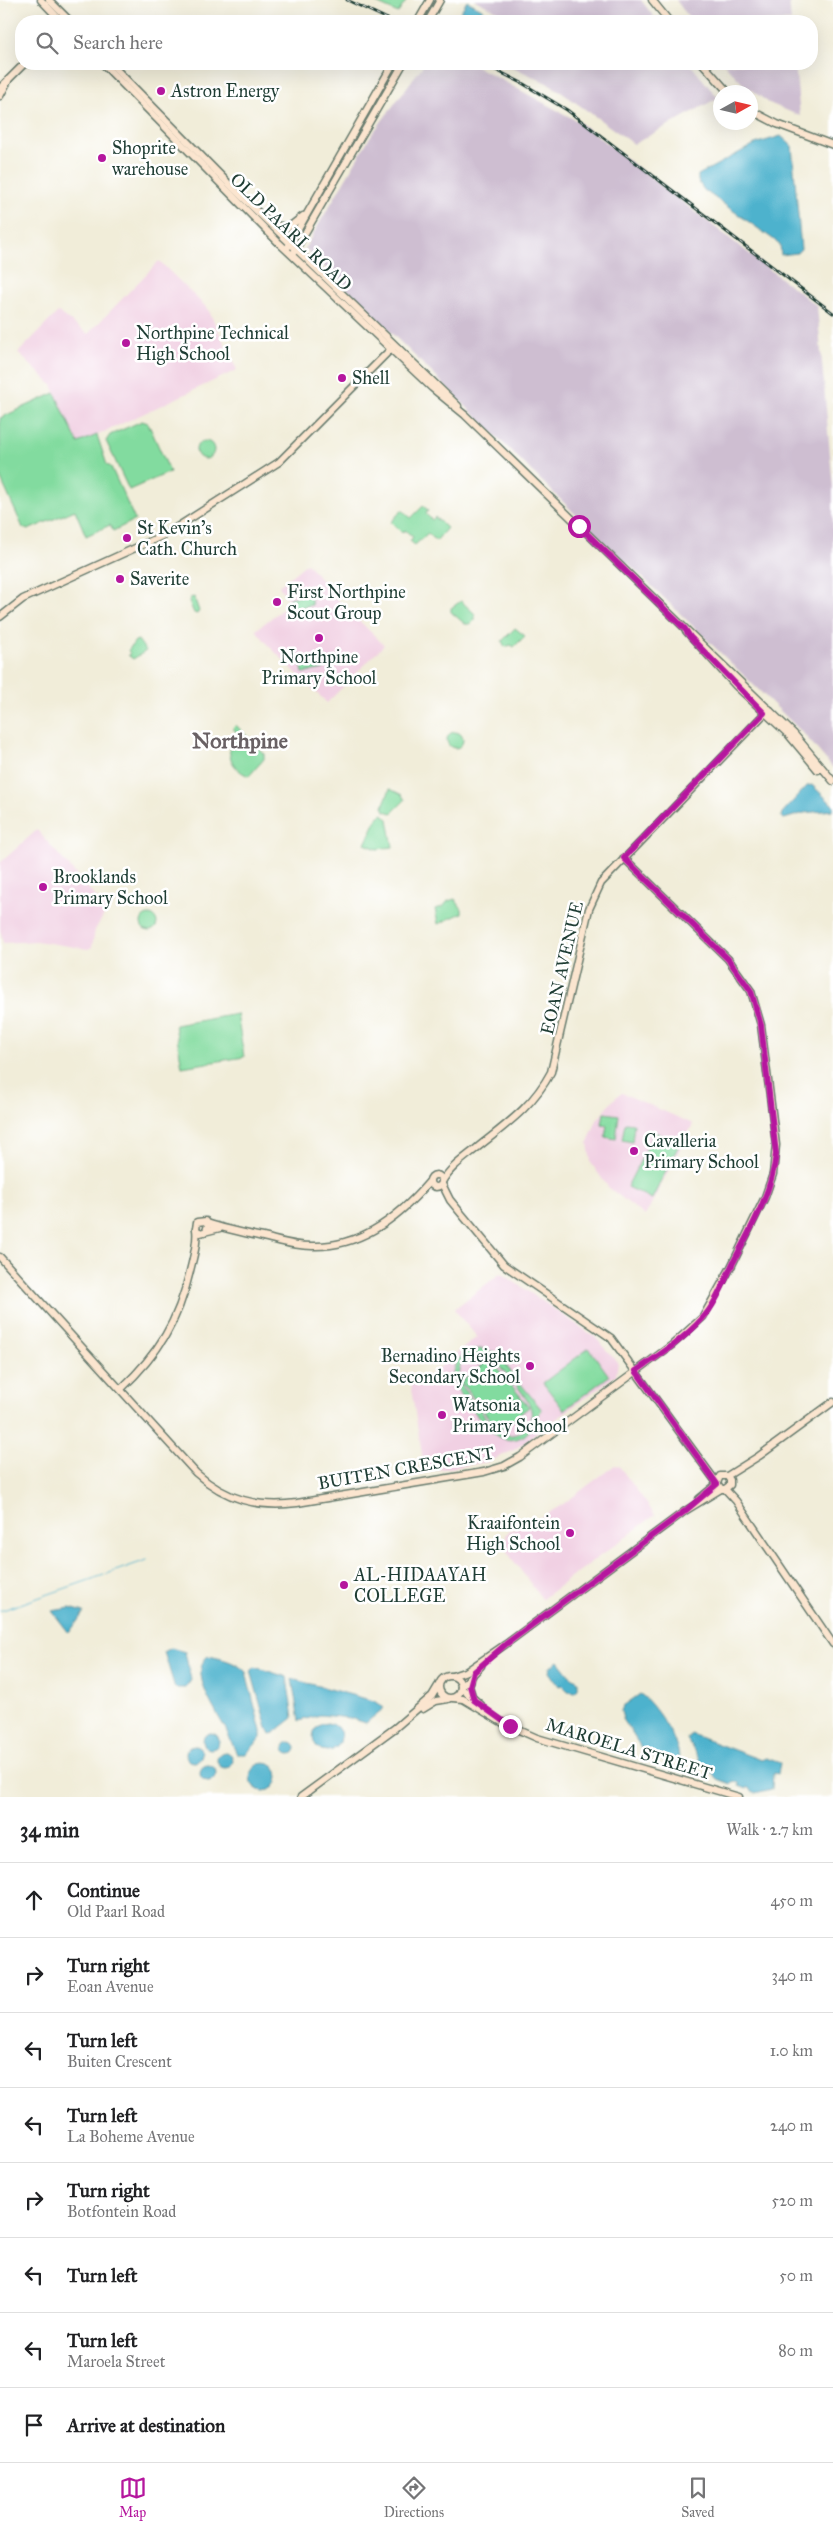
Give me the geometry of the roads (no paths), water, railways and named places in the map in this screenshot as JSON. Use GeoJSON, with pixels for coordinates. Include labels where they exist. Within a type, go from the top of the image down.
{"type":"FeatureCollection","features":[{"type":"Feature","properties":{"kind":"street"},"geometry":{"type":"LineString","coordinates":[[41,0],[59,15]]}},
{"type":"Feature","properties":{"kind":"street"},"geometry":{"type":"LineString","coordinates":[[49,0],[61,15]]}},
{"type":"Feature","properties":{"kind":"street"},"geometry":{"type":"LineString","coordinates":[[422,15],[430,0]]}},
{"type":"Feature","properties":{"kind":"street"},"geometry":{"type":"LineString","coordinates":[[432,15],[440,0]]}},
{"type":"Feature","properties":{"kind":"street"},"geometry":{"type":"LineString","coordinates":[[652,0],[664,15]]}},
{"type":"Feature","properties":{"kind":"street"},"geometry":{"type":"LineString","coordinates":[[0,88],[18,70]]}},
{"type":"Feature","properties":{"kind":"street","name":"OLD PAARL ROAD"},"geometry":{"type":"LineString","coordinates":[[109,70],[291,250],[685,629],[690,637],[767,711]]}},
{"type":"Feature","properties":{"kind":"street","name":"OLD PAARL ROAD"},"geometry":{"type":"LineString","coordinates":[[117,70],[270,224],[291,250]]}},
{"type":"Feature","properties":{"kind":"street"},"geometry":{"type":"LineString","coordinates":[[291,250],[308,212],[390,70]]}},
{"type":"Feature","properties":{"kind":"street"},"geometry":{"type":"LineString","coordinates":[[291,250],[399,70]]}},
{"type":"Feature","properties":{"kind":"street"},"geometry":{"type":"LineString","coordinates":[[708,70],[722,85]]}},
{"type":"Feature","properties":{"kind":"street"},"geometry":{"type":"LineString","coordinates":[[0,96],[10,78]]}},
{"type":"Feature","properties":{"kind":"street"},"geometry":{"type":"LineString","coordinates":[[758,114],[777,124],[833,145]]}},
{"type":"Feature","properties":{"kind":"street"},"geometry":{"type":"LineString","coordinates":[[270,224],[289,227],[308,212]]}},
{"type":"Feature","properties":{"kind":"street"},"geometry":{"type":"LineString","coordinates":[[0,617],[23,599],[166,534],[279,462],[393,347]]}},
{"type":"Feature","properties":{"kind":"street"},"geometry":{"type":"LineString","coordinates":[[767,711],[804,744],[833,781]]}},
{"type":"Feature","properties":{"kind":"street"},"geometry":{"type":"LineString","coordinates":[[767,711],[833,786]]}},
{"type":"Feature","properties":{"kind":"street","name":"EOAN AVENUE"},"geometry":{"type":"LineString","coordinates":[[441,1180],[456,1165],[521,1113],[543,1087],[558,1051],[589,909],[601,883],[767,711]]}},
{"type":"Feature","properties":{"kind":"street","name":"BUITEN CRESCENT"},"geometry":{"type":"LineString","coordinates":[[0,1257],[206,1482],[241,1501],[272,1506],[484,1472],[504,1466],[527,1453],[688,1333],[703,1318],[714,1302],[765,1197],[773,1174],[776,1145],[760,1018],[748,985],[728,959],[624,858]]}},
{"type":"Feature","properties":{"kind":"street"},"geometry":{"type":"LineString","coordinates":[[450,1200],[441,1180],[432,1176],[433,1186],[450,1200],[504,1264],[611,1338],[707,1467],[724,1483],[833,1644]]}},
{"type":"Feature","properties":{"kind":"street"},"geometry":{"type":"LineString","coordinates":[[121,1389],[152,1357],[172,1325],[183,1297],[195,1249],[196,1224],[199,1220],[227,1229],[298,1245],[338,1244],[373,1231],[417,1196],[441,1180]]}},
{"type":"Feature","properties":{"kind":"street"},"geometry":{"type":"LineString","coordinates":[[195,1249],[206,1231],[207,1223]]}},
{"type":"Feature","properties":{"kind":"street"},"geometry":{"type":"LineString","coordinates":[[196,1229],[200,1232],[227,1229]]}},
{"type":"Feature","properties":{"kind":"street"},"geometry":{"type":"LineString","coordinates":[[395,1728],[432,1696],[443,1678],[467,1671],[506,1644],[833,1402]]}},
{"type":"Feature","properties":{"kind":"street"},"geometry":{"type":"LineString","coordinates":[[302,1797],[432,1703],[459,1694],[461,1687],[474,1672],[506,1644]]}},
{"type":"Feature","properties":{"kind":"street"},"geometry":{"type":"LineString","coordinates":[[474,1672],[470,1686],[474,1700]]}},
{"type":"Feature","properties":{"kind":"street"},"geometry":{"type":"LineString","coordinates":[[452,1676],[457,1679],[461,1687]]}},
{"type":"Feature","properties":{"kind":"street"},"geometry":{"type":"LineString","coordinates":[[438,1686],[442,1695],[450,1698]]}},
{"type":"Feature","properties":{"kind":"street","name":"MAROELA STREET"},"geometry":{"type":"LineString","coordinates":[[461,1687],[474,1700],[510,1726]]}},
{"type":"Feature","properties":{"kind":"street","name":"MAROELA STREET"},"geometry":{"type":"LineString","coordinates":[[450,1698],[463,1699],[510,1726],[538,1738],[739,1797]]}},
{"type":"Feature","properties":{"kind":"water"},"geometry":{"type":"Polygon","coordinates":[[[467,1],[482,9],[486,15],[459,15],[467,1]]]}},
{"type":"Feature","properties":{"kind":"water"},"geometry":{"type":"Polygon","coordinates":[[[781,136],[792,146],[801,249],[797,253],[781,255],[780,244],[704,190],[698,181],[698,175],[755,144],[781,136]]]}},
{"type":"Feature","properties":{"kind":"water"},"geometry":{"type":"Polygon","coordinates":[[[812,785],[833,805],[833,810],[804,813],[784,819],[781,817],[782,813],[807,786],[812,785]]]}},
{"type":"Feature","properties":{"kind":"water"},"geometry":{"type":"Polygon","coordinates":[[[70,1608],[84,1612],[69,1633],[52,1611],[70,1608]]]}},
{"type":"Feature","properties":{"kind":"water"},"geometry":{"type":"Polygon","coordinates":[[[171,1648],[185,1652],[191,1680],[186,1688],[175,1688],[164,1652],[171,1648]]]}},
{"type":"Feature","properties":{"kind":"water"},"geometry":{"type":"Polygon","coordinates":[[[208,1656],[233,1663],[246,1672],[261,1731],[261,1738],[246,1754],[237,1754],[204,1688],[201,1670],[203,1662],[208,1656]]]}},
{"type":"Feature","properties":{"kind":"water"},"geometry":{"type":"Polygon","coordinates":[[[558,1661],[569,1675],[578,1681],[578,1689],[575,1692],[568,1691],[562,1685],[559,1686],[549,1672],[550,1667],[558,1661]]]}},
{"type":"Feature","properties":{"kind":"water"},"geometry":{"type":"Polygon","coordinates":[[[255,1667],[287,1677],[293,1718],[274,1733],[270,1734],[267,1728],[251,1671],[255,1667]]]}},
{"type":"Feature","properties":{"kind":"water"},"geometry":{"type":"Polygon","coordinates":[[[292,1679],[374,1701],[384,1708],[366,1723],[350,1718],[320,1715],[299,1721],[292,1679]]]}},
{"type":"Feature","properties":{"kind":"water"},"geometry":{"type":"Polygon","coordinates":[[[640,1694],[652,1705],[672,1735],[679,1754],[678,1760],[671,1762],[649,1756],[642,1749],[623,1719],[621,1711],[623,1706],[640,1694]]]}},
{"type":"Feature","properties":{"kind":"water"},"geometry":{"type":"Polygon","coordinates":[[[327,1723],[337,1727],[341,1737],[337,1747],[327,1751],[317,1747],[313,1737],[317,1727],[327,1723]]]}},
{"type":"Feature","properties":{"kind":"water"},"geometry":{"type":"Polygon","coordinates":[[[208,1733],[214,1733],[219,1738],[217,1747],[208,1749],[203,1744],[203,1738],[208,1733]]]}},
{"type":"Feature","properties":{"kind":"water"},"geometry":{"type":"Polygon","coordinates":[[[691,1734],[761,1760],[766,1758],[780,1763],[778,1774],[773,1773],[772,1789],[755,1793],[748,1787],[747,1789],[739,1786],[739,1783],[733,1781],[731,1784],[718,1779],[703,1766],[687,1739],[691,1734]]]}},
{"type":"Feature","properties":{"kind":"water"},"geometry":{"type":"Polygon","coordinates":[[[292,1742],[295,1743],[295,1753],[288,1754],[285,1753],[284,1746],[285,1743],[292,1742]]]}},
{"type":"Feature","properties":{"kind":"water"},"geometry":{"type":"Polygon","coordinates":[[[191,1746],[197,1746],[202,1751],[200,1760],[191,1762],[186,1757],[186,1751],[191,1746]]]}},
{"type":"Feature","properties":{"kind":"water"},"geometry":{"type":"Polygon","coordinates":[[[222,1752],[228,1752],[233,1757],[231,1766],[222,1768],[217,1763],[217,1757],[222,1752]]]}},
{"type":"Feature","properties":{"kind":"water"},"geometry":{"type":"Polygon","coordinates":[[[264,1763],[274,1767],[278,1777],[274,1787],[264,1791],[254,1787],[250,1777],[254,1767],[264,1763]]]}},
{"type":"Feature","properties":{"kind":"water"},"geometry":{"type":"Polygon","coordinates":[[[205,1765],[211,1765],[216,1770],[214,1779],[205,1781],[200,1776],[200,1770],[205,1765]]]}},
{"type":"Feature","properties":{"kind":"waterway"},"geometry":{"type":"LineString","coordinates":[[0,1611],[147,1560]]}},
{"type":"Feature","properties":{"kind":"railway"},"geometry":{"type":"LineString","coordinates":[[347,0],[379,15]]}},
{"type":"Feature","properties":{"kind":"railway"},"geometry":{"type":"LineString","coordinates":[[496,70],[567,110],[833,313]]}},
{"type":"Feature","properties":{"kind":"place","name":"Astron Energy"},"geometry":{"type":"Point","coordinates":[161,91]}},
{"type":"Feature","properties":{"kind":"place","name":"Shoprite warehouse"},"geometry":{"type":"Point","coordinates":[102,158]}},
{"type":"Feature","properties":{"kind":"place","name":"Northpine Technical High School"},"geometry":{"type":"Point","coordinates":[126,343]}},
{"type":"Feature","properties":{"kind":"place","name":"Shell"},"geometry":{"type":"Point","coordinates":[342,378]}},
{"type":"Feature","properties":{"kind":"place","name":"St Kevin's Cath. Church"},"geometry":{"type":"Point","coordinates":[127,538]}},
{"type":"Feature","properties":{"kind":"place","name":"Saverite"},"geometry":{"type":"Point","coordinates":[120,579]}},
{"type":"Feature","properties":{"kind":"place","name":"First Northpine Scout Group"},"geometry":{"type":"Point","coordinates":[277,602]}},
{"type":"Feature","properties":{"kind":"place","name":"Northpine Primary School"},"geometry":{"type":"Point","coordinates":[319,638]}},
{"type":"Feature","properties":{"kind":"place","name":"Brooklands Primary School"},"geometry":{"type":"Point","coordinates":[43,887]}},
{"type":"Feature","properties":{"kind":"place","name":"Cavalleria Primary School"},"geometry":{"type":"Point","coordinates":[634,1151]}},
{"type":"Feature","properties":{"kind":"place","name":"Bernadino Heights Secondary School"},"geometry":{"type":"Point","coordinates":[530,1366]}},
{"type":"Feature","properties":{"kind":"place","name":"Watsonia Primary School"},"geometry":{"type":"Point","coordinates":[442,1415]}},
{"type":"Feature","properties":{"kind":"place","name":"Kraaifontein High School"},"geometry":{"type":"Point","coordinates":[570,1533]}},
{"type":"Feature","properties":{"kind":"place","name":"AL-HIDAAYAH COLLEGE"},"geometry":{"type":"Point","coordinates":[344,1585]}},
{"type":"Feature","properties":{"kind":"district","name":"Northpine"},"geometry":{"type":"Point","coordinates":[240,740]}}]}
